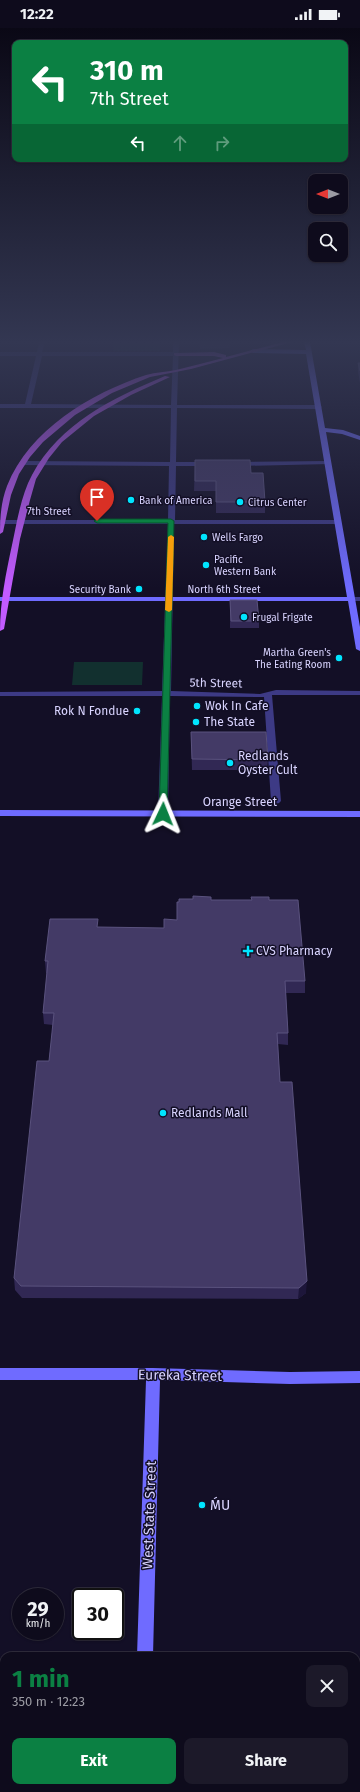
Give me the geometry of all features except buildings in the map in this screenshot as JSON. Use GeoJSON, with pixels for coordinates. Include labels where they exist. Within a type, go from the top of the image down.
{"type":"FeatureCollection","features":[{"type":"Feature","properties":{"kind":"main road"},"geometry":{"type":"LineString","coordinates":[[0,532],[1,522],[11,486],[22,463],[35,447],[59,424]]}},
{"type":"Feature","properties":{"kind":"main road"},"geometry":{"type":"LineString","coordinates":[[0,629],[3,599],[21,521],[33,481],[42,463],[66,434],[79,424]]}},
{"type":"Feature","properties":{"kind":"main road"},"geometry":{"type":"LineString","coordinates":[[322,424],[360,649]]}},
{"type":"Feature","properties":{"kind":"main road"},"geometry":{"type":"LineString","coordinates":[[323,430],[343,432],[360,438]]}},
{"type":"Feature","properties":{"kind":"main road","name":"North 6th Street"},"geometry":{"type":"LineString","coordinates":[[3,599],[351,599]]}},
{"type":"Feature","properties":{"kind":"main road","name":"Orange Street"},"geometry":{"type":"LineString","coordinates":[[0,813],[360,814]]}},
{"type":"Feature","properties":{"kind":"main road","name":"Eureka Street"},"geometry":{"type":"LineString","coordinates":[[0,1374],[153,1374],[290,1378],[360,1377]]}},
{"type":"Feature","properties":{"kind":"main road","name":"West State Street"},"geometry":{"type":"LineString","coordinates":[[145,1652],[153,1374]]}},
{"type":"Feature","properties":{"kind":"street"},"geometry":{"type":"LineString","coordinates":[[163,814],[174,424]]}},
{"type":"Feature","properties":{"kind":"street"},"geometry":{"type":"LineString","coordinates":[[22,463],[214,464]]}},
{"type":"Feature","properties":{"kind":"street"},"geometry":{"type":"LineString","coordinates":[[230,464],[328,463]]}},
{"type":"Feature","properties":{"kind":"street","name":"7th Street"},"geometry":{"type":"LineString","coordinates":[[1,522],[338,522]]}},
{"type":"Feature","properties":{"kind":"street"},"geometry":{"type":"LineString","coordinates":[[351,599],[360,599]]}},
{"type":"Feature","properties":{"kind":"street","name":"5th Street"},"geometry":{"type":"LineString","coordinates":[[0,694],[167,693],[252,696],[276,692],[360,694]]}},
{"type":"Feature","properties":{"kind":"street"},"geometry":{"type":"LineString","coordinates":[[268,694],[276,801]]}},
{"type":"Feature","properties":{"kind":"green space"},"geometry":{"type":"Polygon","coordinates":[[[74,662],[143,662],[142,685],[72,685],[74,662]]]}},
{"type":"Feature","properties":{"kind":"slow traffic"},"geometry":{"type":"LineString","coordinates":[[169,610],[171,537]]}},
{"type":"Feature","properties":{"kind":"place","name":"Bank of America"},"geometry":{"type":"Point","coordinates":[131,500]}},
{"type":"Feature","properties":{"kind":"place","name":"Citrus Center"},"geometry":{"type":"Point","coordinates":[240,502]}},
{"type":"Feature","properties":{"kind":"place","name":"Wells Fargo"},"geometry":{"type":"Point","coordinates":[204,537]}},
{"type":"Feature","properties":{"kind":"place","name":"Pacific Western Bank"},"geometry":{"type":"Point","coordinates":[206,565]}},
{"type":"Feature","properties":{"kind":"place","name":"Security Bank"},"geometry":{"type":"Point","coordinates":[139,589]}},
{"type":"Feature","properties":{"kind":"place","name":"Frugal Frigate"},"geometry":{"type":"Point","coordinates":[244,617]}},
{"type":"Feature","properties":{"kind":"place","name":"Martha Green's The Eating Room"},"geometry":{"type":"Point","coordinates":[339,658]}},
{"type":"Feature","properties":{"kind":"place","name":"Wok In Cafe"},"geometry":{"type":"Point","coordinates":[197,706]}},
{"type":"Feature","properties":{"kind":"place","name":"Rok N Fondue"},"geometry":{"type":"Point","coordinates":[137,711]}},
{"type":"Feature","properties":{"kind":"place","name":"The State"},"geometry":{"type":"Point","coordinates":[196,722]}},
{"type":"Feature","properties":{"kind":"place","name":"Redlands Oyster Cult"},"geometry":{"type":"Point","coordinates":[230,763]}},
{"type":"Feature","properties":{"kind":"place","name":"CVS Pharmacy"},"geometry":{"type":"Point","coordinates":[248,951]}},
{"type":"Feature","properties":{"kind":"place","name":"Redlands Mall"},"geometry":{"type":"Point","coordinates":[163,1113]}},
{"type":"Feature","properties":{"kind":"place","name":"ḾU"},"geometry":{"type":"Point","coordinates":[202,1505]}},
{"type":"Feature","properties":{"kind":"route"},"geometry":{"type":"LineString","coordinates":[[97,521],[171,521],[163,814]]}}]}
